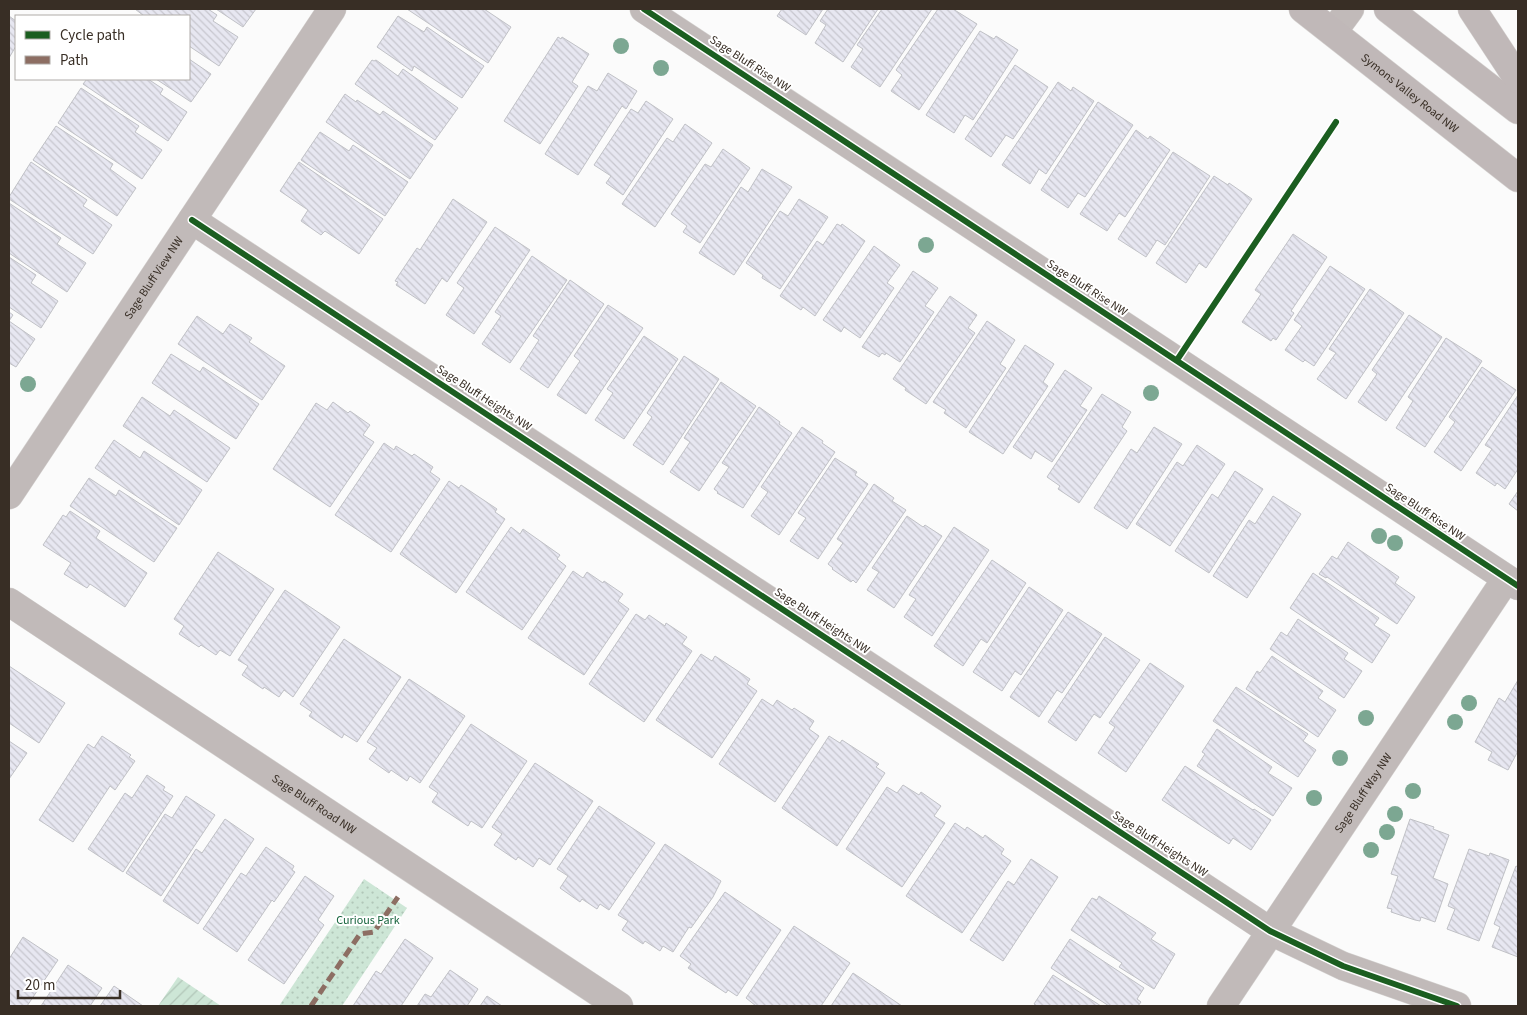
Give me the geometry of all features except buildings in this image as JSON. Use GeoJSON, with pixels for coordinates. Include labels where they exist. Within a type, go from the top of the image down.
{"type":"FeatureCollection","features":[{"type":"Feature","properties":{"kind":"main road","name":"Symons Valley Road NW"},"geometry":{"type":"LineString","coordinates":[[1302,9],[1518,178]]}},
{"type":"Feature","properties":{"kind":"main road"},"geometry":{"type":"LineString","coordinates":[[1388,9],[1518,110]]}},
{"type":"Feature","properties":{"kind":"main road"},"geometry":{"type":"LineString","coordinates":[[1472,9],[1518,79]]}},
{"type":"Feature","properties":{"kind":"street","name":"Sage Bluff View NW"},"geometry":{"type":"LineString","coordinates":[[9,495],[332,9]]}},
{"type":"Feature","properties":{"kind":"street","name":"Sage Bluff Rise NW"},"geometry":{"type":"LineString","coordinates":[[644,9],[1512,583]]}},
{"type":"Feature","properties":{"kind":"street"},"geometry":{"type":"LineString","coordinates":[[1333,32],[1350,9]]}},
{"type":"Feature","properties":{"kind":"street","name":"Sage Bluff Heights NW"},"geometry":{"type":"LineString","coordinates":[[192,220],[1270,931],[1342,966],[1457,1006]]}},
{"type":"Feature","properties":{"kind":"street","name":"Sage Bluff Way NW"},"geometry":{"type":"LineString","coordinates":[[1221,1006],[1270,931],[1512,583]]}},
{"type":"Feature","properties":{"kind":"street","name":"Sage Bluff Road NW"},"geometry":{"type":"LineString","coordinates":[[9,602],[619,1006]]}},
{"type":"Feature","properties":{"kind":"green space","name":"Curious Park"},"geometry":{"type":"Polygon","coordinates":[[[364,879],[407,908],[342,1006],[279,1006],[364,879]]]}},
{"type":"Feature","properties":{"kind":"green space"},"geometry":{"type":"Polygon","coordinates":[[[178,977],[221,1006],[158,1006],[178,977]]]}},
{"type":"Feature","properties":{"kind":"marked path"},"geometry":{"type":"LineString","coordinates":[[311,1006],[360,934],[374,932],[398,897]]}},
{"type":"Feature","properties":{"kind":"cycle path"},"geometry":{"type":"LineString","coordinates":[[644,9],[1518,586]]}},
{"type":"Feature","properties":{"kind":"cycle path"},"geometry":{"type":"LineString","coordinates":[[1177,360],[1336,122]]}},
{"type":"Feature","properties":{"kind":"cycle path"},"geometry":{"type":"LineString","coordinates":[[192,220],[1270,931],[1343,966],[1457,1006]]}}]}
